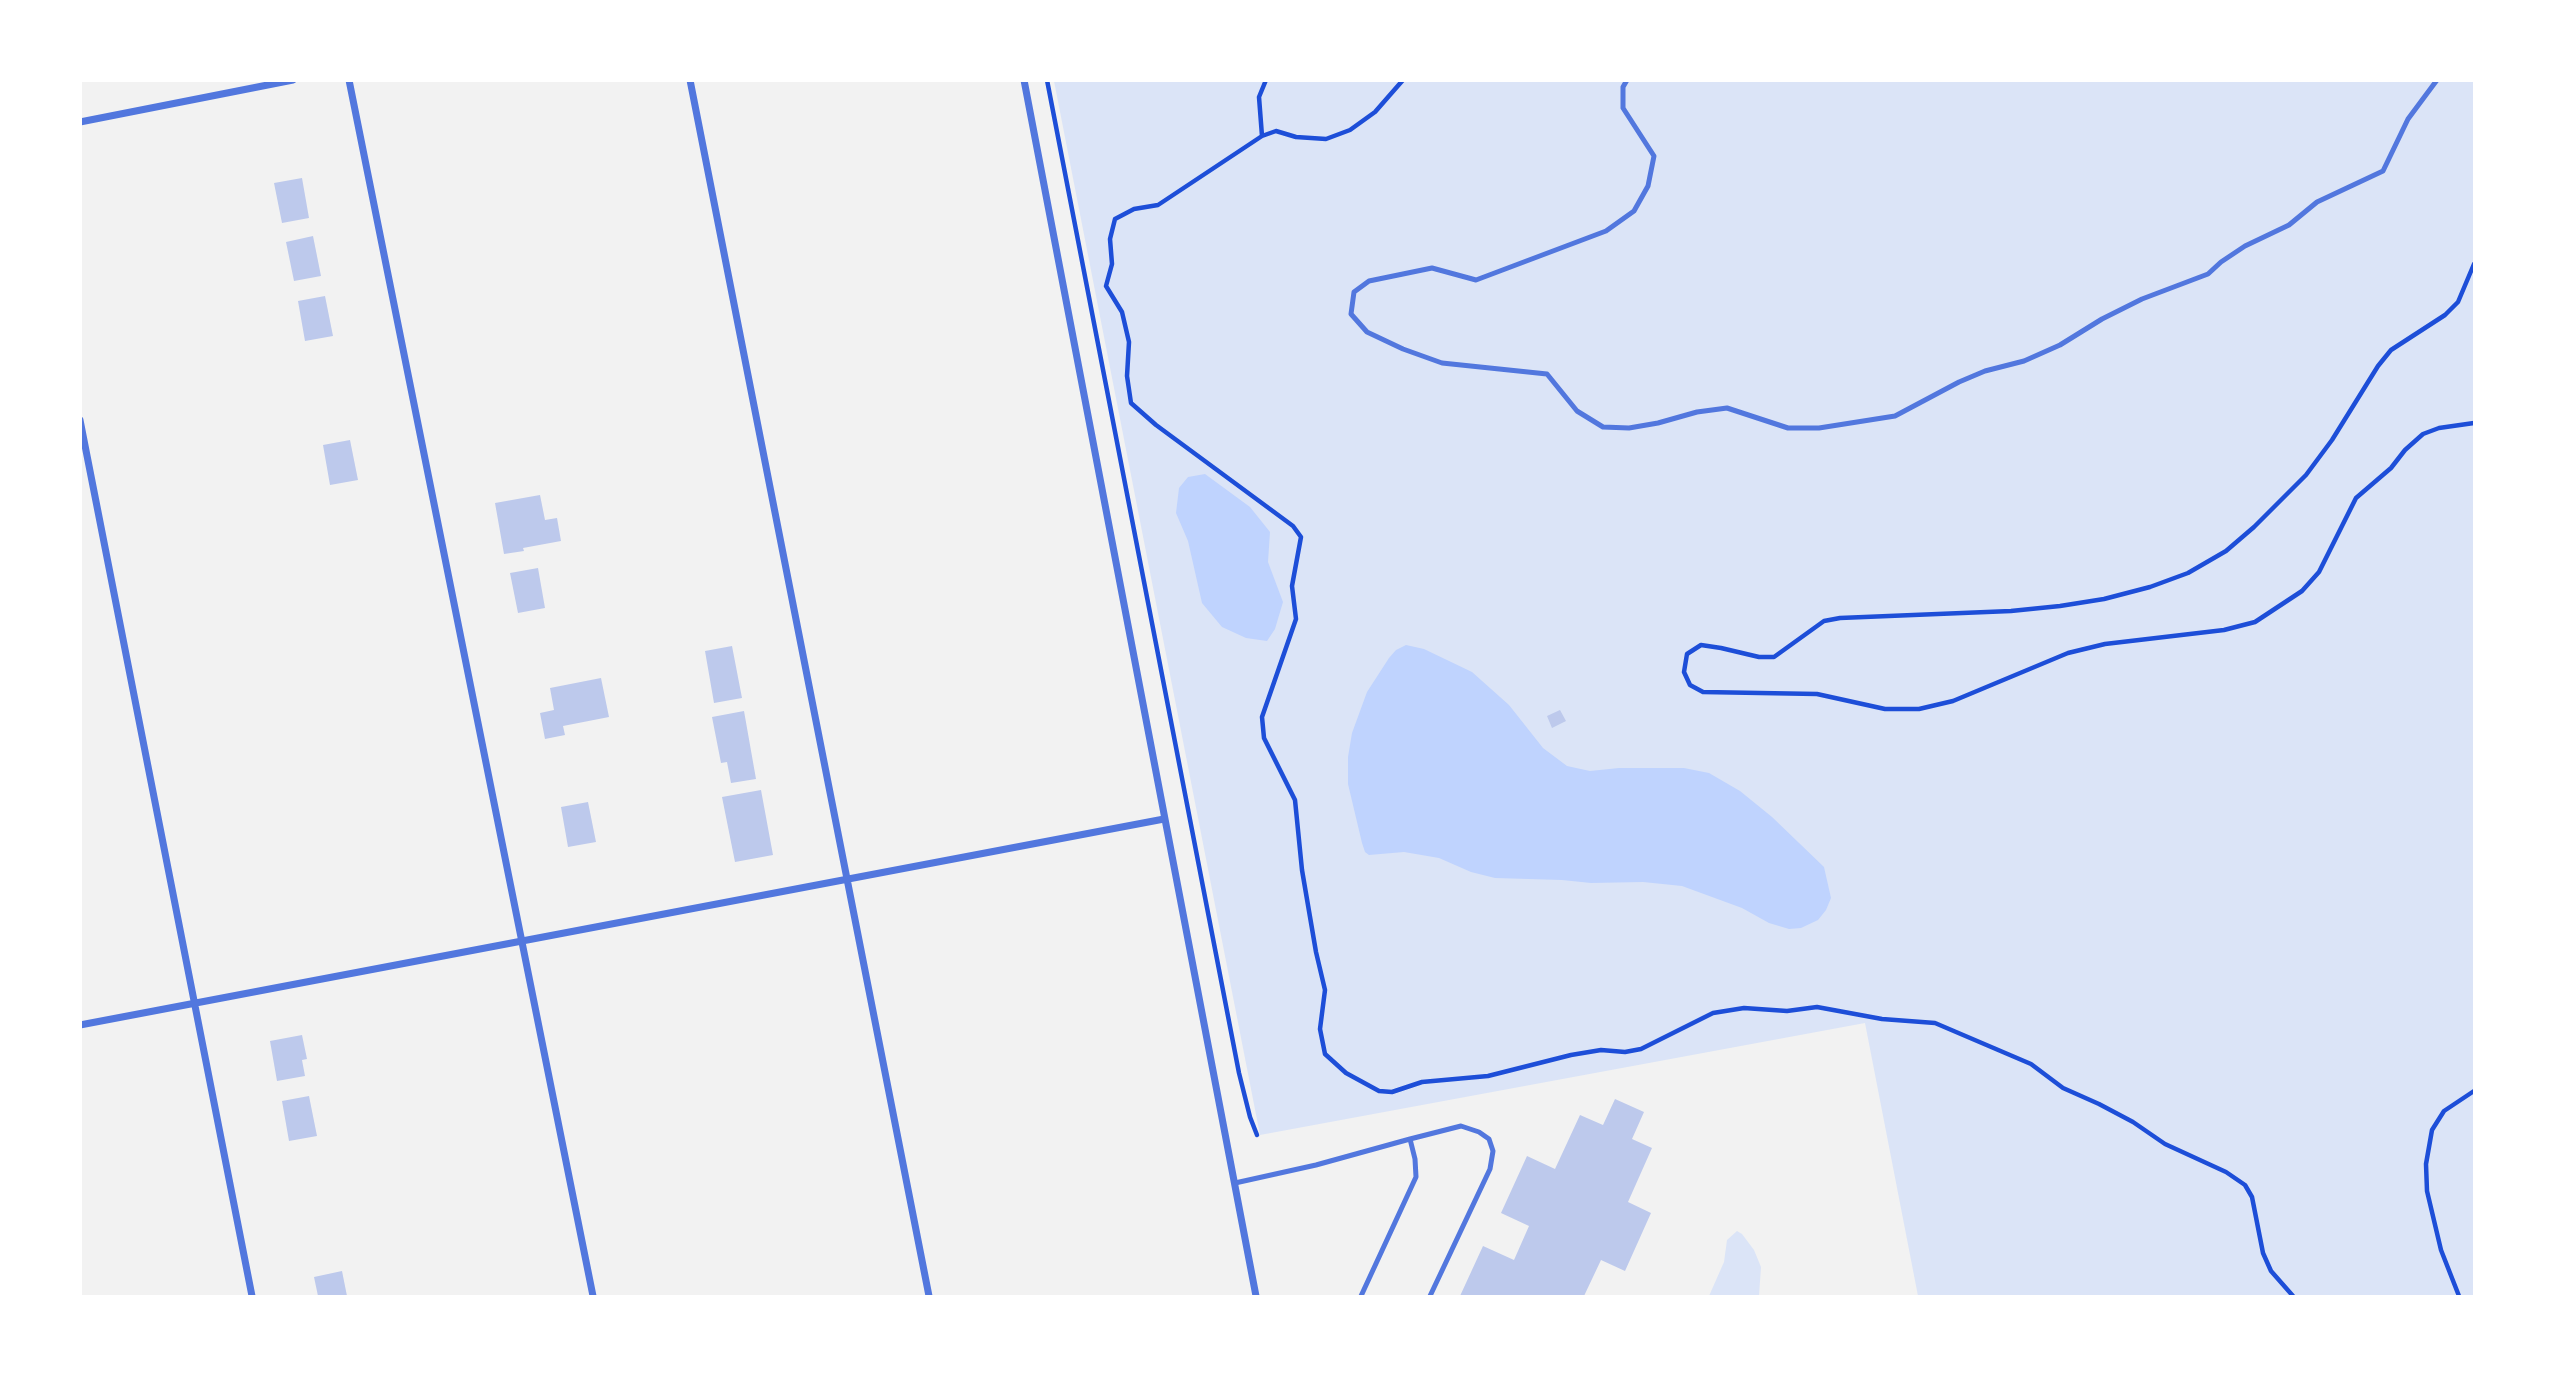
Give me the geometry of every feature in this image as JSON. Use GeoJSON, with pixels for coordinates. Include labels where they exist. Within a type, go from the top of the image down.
{"type":"FeatureCollection","features":[{"type":"Feature","properties":{"kind":"street"},"geometry":{"type":"LineString","coordinates":[[80,122],[293,80]]}},
{"type":"Feature","properties":{"kind":"street"},"geometry":{"type":"LineString","coordinates":[[349,80],[593,1297]]}},
{"type":"Feature","properties":{"kind":"street"},"geometry":{"type":"LineString","coordinates":[[690,80],[929,1297]]}},
{"type":"Feature","properties":{"kind":"street"},"geometry":{"type":"LineString","coordinates":[[1024,80],[1256,1297]]}},
{"type":"Feature","properties":{"kind":"street"},"geometry":{"type":"LineString","coordinates":[[80,420],[251,1297]]}},
{"type":"Feature","properties":{"kind":"street"},"geometry":{"type":"LineString","coordinates":[[80,1025],[1164,820]]}},
{"type":"Feature","properties":{"kind":"lane"},"geometry":{"type":"LineString","coordinates":[[1627,80],[1623,87],[1623,108],[1654,156],[1648,186],[1634,211],[1606,231],[1476,280],[1432,268],[1369,281],[1354,292],[1352,314],[1367,332],[1442,363],[1547,374],[1577,411],[1603,427],[1629,428],[1727,408],[1788,428],[1819,428],[1895,416],[1959,382],[1985,371],[2024,361],[2060,345],[2102,319],[2142,299],[2208,274],[2245,246],[2289,225],[2317,202],[2383,171],[2408,119],[2437,80]]}},
{"type":"Feature","properties":{"kind":"lane"},"geometry":{"type":"LineString","coordinates":[[1235,1183],[1316,1165],[1461,1126],[1479,1132],[1489,1139],[1493,1151],[1489,1169],[1430,1297]]}},
{"type":"Feature","properties":{"kind":"lane"},"geometry":{"type":"LineString","coordinates":[[1361,1297],[1416,1177],[1410,1139]]}},
{"type":"Feature","properties":{"kind":"path"},"geometry":{"type":"LineString","coordinates":[[1047,80],[1239,1073],[1257,1135]]}},
{"type":"Feature","properties":{"kind":"path"},"geometry":{"type":"LineString","coordinates":[[1262,136],[1259,97],[1266,80]]}},
{"type":"Feature","properties":{"kind":"path"},"geometry":{"type":"LineString","coordinates":[[1403,80],[1376,112],[1350,130],[1326,139],[1296,137],[1276,131],[1262,136],[1158,205],[1134,209],[1115,219],[1110,239],[1112,264],[1106,286],[1122,312],[1129,342],[1127,376],[1131,403],[1156,425],[1293,526],[1301,537],[1292,586],[1296,619],[1262,717],[1264,738],[1295,800],[1302,870],[1325,990],[1320,1028],[1325,1054],[1346,1073],[1379,1091],[1392,1092],[1422,1082],[1488,1076],[1571,1055],[1601,1050],[1625,1052],[1641,1049],[1713,1013],[1744,1008],[1787,1011],[1817,1007],[1882,1019],[1935,1023],[2031,1064],[2063,1088],[2110,1110],[2165,1144],[2226,1172],[2245,1185],[2252,1197],[2263,1253],[2271,1271],[2293,1297]]}},
{"type":"Feature","properties":{"kind":"path"},"geometry":{"type":"LineString","coordinates":[[2474,264],[2458,302],[2445,315],[2391,350],[2378,366],[2332,440],[2306,475],[2226,551],[2188,573],[2150,587],[2104,599],[2060,606],[1824,621],[1788,649],[1773,657],[1759,657],[1701,645],[1687,654],[1684,672],[1690,685],[1703,692],[1817,694],[1885,709],[1919,709],[1952,701],[2068,653],[2119,641],[2224,630],[2255,622],[2302,592],[2319,572],[2356,498],[2391,468],[2405,450],[2423,434],[2439,428],[2474,423]]}},
{"type":"Feature","properties":{"kind":"path"},"geometry":{"type":"LineString","coordinates":[[2459,1297],[2441,1250],[2427,1191],[2426,1164],[2432,1130],[2444,1111],[2474,1091]]}},
{"type":"Feature","properties":{"kind":"shaded area"},"geometry":{"type":"Polygon","coordinates":[[[1054,81],[2474,81],[2474,1296],[1918,1296],[1865,1023],[1260,1135],[1054,81]]]}},
{"type":"Feature","properties":{"kind":"shaded area"},"geometry":{"type":"Polygon","coordinates":[[[1737,1231],[1754,1250],[1761,1267],[1759,1296],[1709,1296],[1724,1262],[1727,1240],[1737,1231]]]}},
{"type":"Feature","properties":{"kind":"water"},"geometry":{"type":"Polygon","coordinates":[[[1205,474],[1250,507],[1270,532],[1268,562],[1283,602],[1275,629],[1267,641],[1246,638],[1222,627],[1202,603],[1188,541],[1176,513],[1179,488],[1188,477],[1205,474]]]}},
{"type":"Feature","properties":{"kind":"water"},"geometry":{"type":"Polygon","coordinates":[[[1406,645],[1424,649],[1472,672],[1509,705],[1543,748],[1567,766],[1590,771],[1684,768],[1709,773],[1740,791],[1772,817],[1824,867],[1831,898],[1826,910],[1818,920],[1801,928],[1789,929],[1682,886],[1643,882],[1591,883],[1495,878],[1471,872],[1439,858],[1404,852],[1369,855],[1362,843],[1348,784],[1348,757],[1352,733],[1367,692],[1389,658],[1396,650],[1406,645]]]}},
{"type":"Feature","properties":{"kind":"building"},"geometry":{"type":"Polygon","coordinates":[[[302,178],[309,218],[282,223],[274,183],[302,178]]]}},
{"type":"Feature","properties":{"kind":"building"},"geometry":{"type":"Polygon","coordinates":[[[313,236],[321,276],[294,281],[286,242],[313,236]]]}},
{"type":"Feature","properties":{"kind":"building"},"geometry":{"type":"Polygon","coordinates":[[[325,296],[333,336],[305,341],[298,301],[325,296]]]}},
{"type":"Feature","properties":{"kind":"building"},"geometry":{"type":"Polygon","coordinates":[[[350,440],[358,480],[330,485],[323,445],[350,440]]]}},
{"type":"Feature","properties":{"kind":"building"},"geometry":{"type":"Polygon","coordinates":[[[540,495],[545,520],[557,518],[561,541],[504,554],[495,503],[540,495]]]}},
{"type":"Feature","properties":{"kind":"building"},"geometry":{"type":"Polygon","coordinates":[[[538,568],[545,608],[518,613],[510,573],[538,568]]]}},
{"type":"Feature","properties":{"kind":"building"},"geometry":{"type":"Polygon","coordinates":[[[732,646],[742,698],[714,703],[705,651],[732,646]]]}},
{"type":"Feature","properties":{"kind":"building"},"geometry":{"type":"Polygon","coordinates":[[[601,678],[609,717],[563,726],[565,735],[545,739],[540,713],[554,710],[550,688],[601,678]]]}},
{"type":"Feature","properties":{"kind":"building"},"geometry":{"type":"Polygon","coordinates":[[[1560,710],[1566,721],[1552,728],[1547,716],[1560,710]]]}},
{"type":"Feature","properties":{"kind":"building"},"geometry":{"type":"Polygon","coordinates":[[[744,711],[756,779],[731,783],[727,762],[721,763],[712,717],[744,711]]]}},
{"type":"Feature","properties":{"kind":"building"},"geometry":{"type":"Polygon","coordinates":[[[761,790],[773,855],[735,862],[722,797],[761,790]]]}},
{"type":"Feature","properties":{"kind":"building"},"geometry":{"type":"Polygon","coordinates":[[[588,802],[596,842],[568,847],[561,807],[588,802]]]}},
{"type":"Feature","properties":{"kind":"building"},"geometry":{"type":"Polygon","coordinates":[[[302,1035],[307,1059],[302,1060],[305,1076],[277,1081],[270,1041],[302,1035]]]}},
{"type":"Feature","properties":{"kind":"building"},"geometry":{"type":"Polygon","coordinates":[[[309,1096],[317,1136],[289,1141],[282,1101],[309,1096]]]}},
{"type":"Feature","properties":{"kind":"building"},"geometry":{"type":"Polygon","coordinates":[[[1615,1099],[1644,1112],[1632,1139],[1652,1148],[1628,1202],[1651,1213],[1625,1271],[1601,1260],[1584,1296],[1460,1296],[1483,1246],[1514,1260],[1529,1226],[1501,1213],[1527,1156],[1555,1169],[1580,1115],[1603,1125],[1615,1099]]]}},
{"type":"Feature","properties":{"kind":"building"},"geometry":{"type":"Polygon","coordinates":[[[342,1271],[347,1296],[318,1296],[314,1277],[342,1271]]]}}]}
